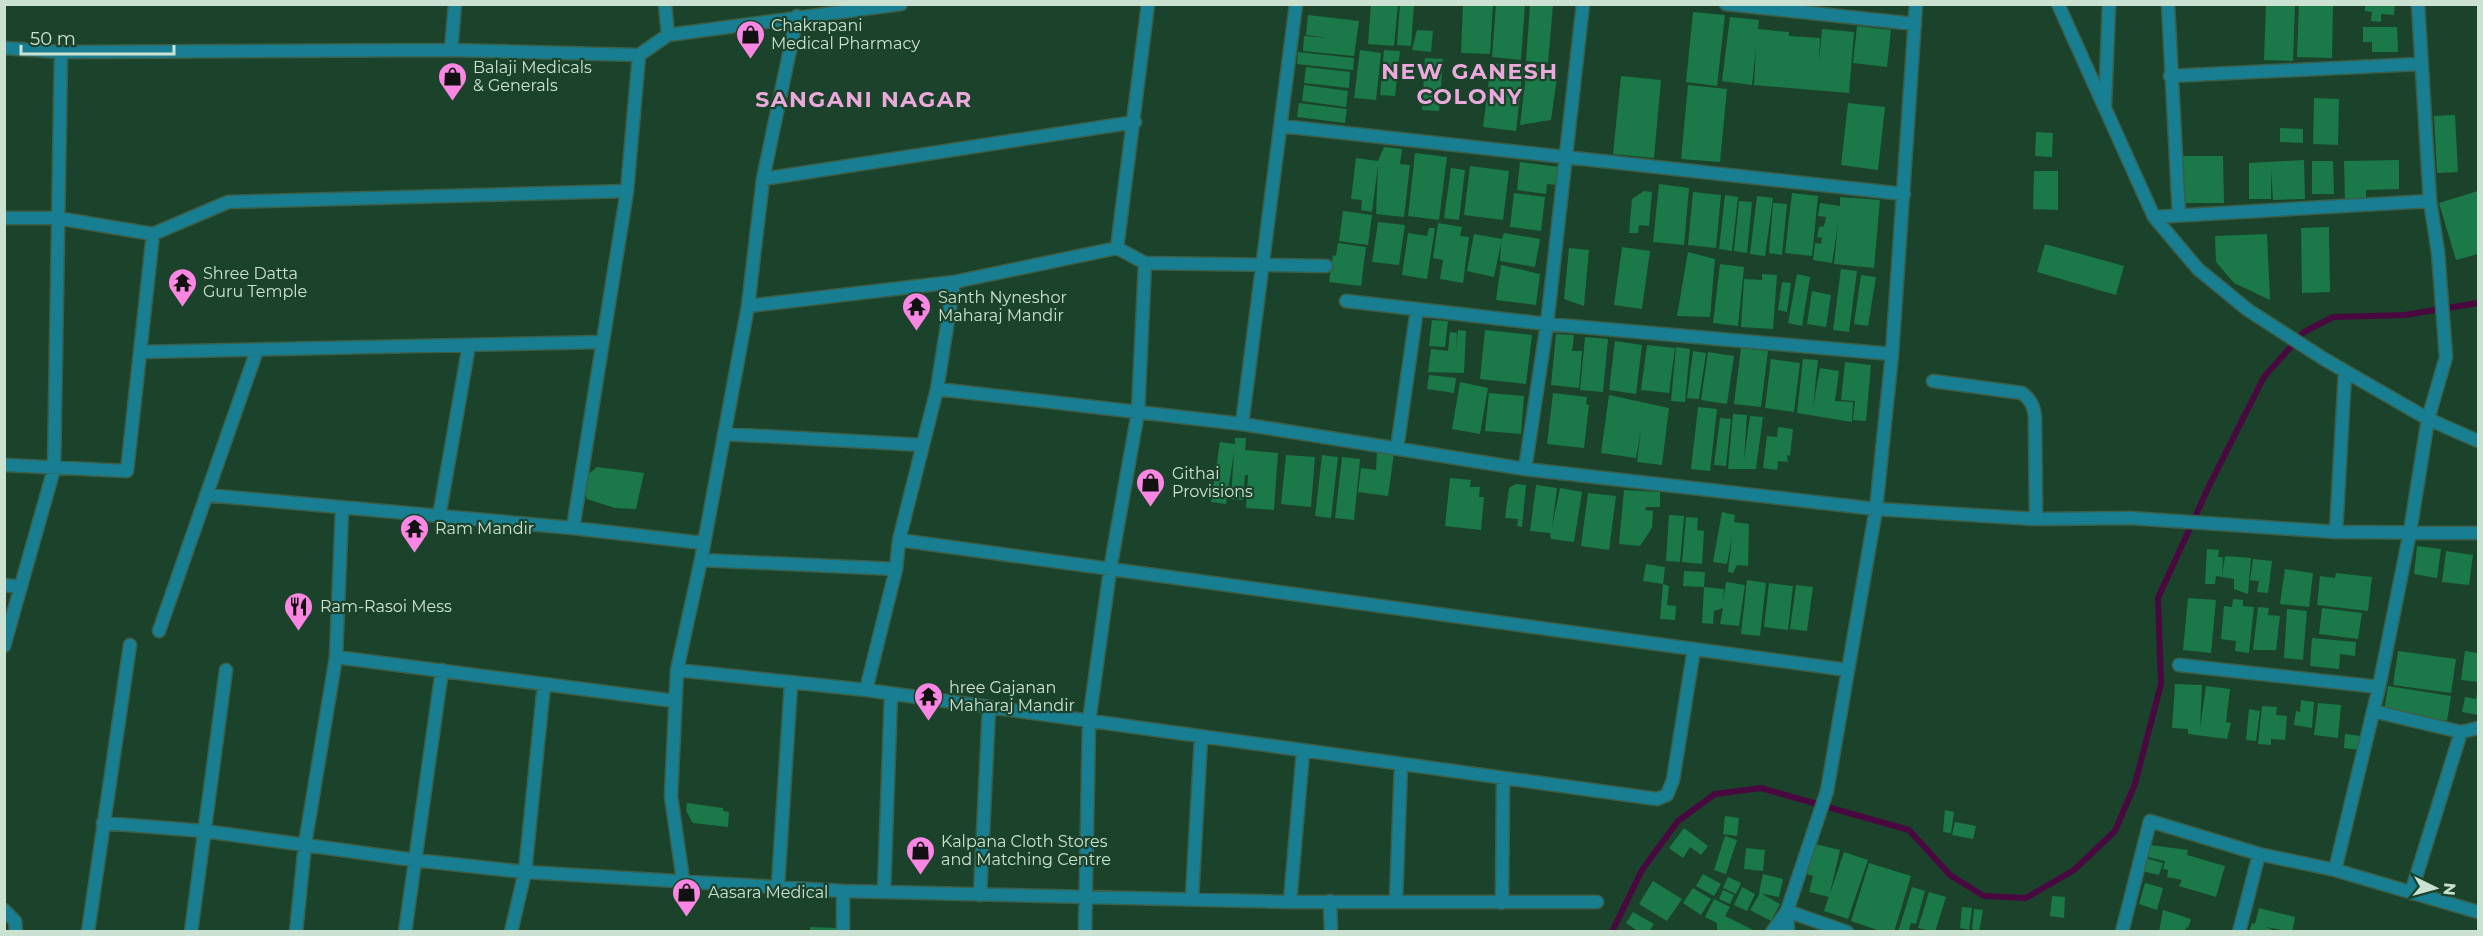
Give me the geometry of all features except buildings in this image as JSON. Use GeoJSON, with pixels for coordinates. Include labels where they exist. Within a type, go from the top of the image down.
{"type":"FeatureCollection","features":[{"type":"Feature","properties":{"kind":"street"},"geometry":{"type":"LineString","coordinates":[[452,50],[455,4]]}},
{"type":"Feature","properties":{"kind":"street"},"geometry":{"type":"LineString","coordinates":[[664,4],[668,35]]}},
{"type":"Feature","properties":{"kind":"street"},"geometry":{"type":"LineString","coordinates":[[4,48],[62,52],[452,50],[639,55],[668,35],[797,16],[901,4]]}},
{"type":"Feature","properties":{"kind":"street"},"geometry":{"type":"LineString","coordinates":[[1117,248],[1135,122],[1148,4]]}},
{"type":"Feature","properties":{"kind":"street"},"geometry":{"type":"LineString","coordinates":[[1242,424],[1296,4]]}},
{"type":"Feature","properties":{"kind":"street"},"geometry":{"type":"LineString","coordinates":[[1525,469],[1567,159],[1582,4]]}},
{"type":"Feature","properties":{"kind":"street"},"geometry":{"type":"LineString","coordinates":[[1726,4],[1915,24]]}},
{"type":"Feature","properties":{"kind":"street"},"geometry":{"type":"LineString","coordinates":[[1772,932],[1787,911],[1827,790],[1876,509],[1892,354],[1916,4]]}},
{"type":"Feature","properties":{"kind":"street"},"geometry":{"type":"LineString","coordinates":[[2058,4],[2154,217],[2198,269],[2247,310],[2345,372],[2428,418],[2478,441]]}},
{"type":"Feature","properties":{"kind":"street"},"geometry":{"type":"LineString","coordinates":[[2105,110],[2109,4]]}},
{"type":"Feature","properties":{"kind":"street"},"geometry":{"type":"LineString","coordinates":[[2168,4],[2178,215]]}},
{"type":"Feature","properties":{"kind":"street"},"geometry":{"type":"LineString","coordinates":[[2335,870],[2379,687],[2410,532],[2428,418],[2446,357],[2438,252],[2430,201],[2418,4]]}},
{"type":"Feature","properties":{"kind":"street"},"geometry":{"type":"LineString","coordinates":[[683,880],[671,796],[676,670],[701,561],[748,306],[763,178],[797,16]]}},
{"type":"Feature","properties":{"kind":"street"},"geometry":{"type":"LineString","coordinates":[[4,646],[54,469],[57,218],[62,52]]}},
{"type":"Feature","properties":{"kind":"street"},"geometry":{"type":"LineString","coordinates":[[573,528],[627,191],[639,55]]}},
{"type":"Feature","properties":{"kind":"street"},"geometry":{"type":"LineString","coordinates":[[2170,76],[2420,64]]}},
{"type":"Feature","properties":{"kind":"street"},"geometry":{"type":"LineString","coordinates":[[763,178],[1135,122]]}},
{"type":"Feature","properties":{"kind":"street"},"geometry":{"type":"LineString","coordinates":[[1281,126],[1904,194]]}},
{"type":"Feature","properties":{"kind":"street"},"geometry":{"type":"LineString","coordinates":[[4,218],[57,218],[153,234],[228,202],[627,191]]}},
{"type":"Feature","properties":{"kind":"street"},"geometry":{"type":"LineString","coordinates":[[2154,217],[2430,201]]}},
{"type":"Feature","properties":{"kind":"street"},"geometry":{"type":"LineString","coordinates":[[4,465],[127,471],[153,234]]}},
{"type":"Feature","properties":{"kind":"street"},"geometry":{"type":"LineString","coordinates":[[748,306],[954,282],[1117,248],[1145,263],[1326,266]]}},
{"type":"Feature","properties":{"kind":"street"},"geometry":{"type":"LineString","coordinates":[[1085,932],[1089,721],[1110,570],[1138,412],[1145,263]]}},
{"type":"Feature","properties":{"kind":"street"},"geometry":{"type":"LineString","coordinates":[[866,690],[937,389],[954,282]]}},
{"type":"Feature","properties":{"kind":"street"},"geometry":{"type":"LineString","coordinates":[[1346,301],[1546,324],[1892,354]]}},
{"type":"Feature","properties":{"kind":"street"},"geometry":{"type":"LineString","coordinates":[[1397,448],[1417,309]]}},
{"type":"Feature","properties":{"kind":"street"},"geometry":{"type":"LineString","coordinates":[[140,352],[602,342]]}},
{"type":"Feature","properties":{"kind":"street"},"geometry":{"type":"LineString","coordinates":[[440,517],[469,345]]}},
{"type":"Feature","properties":{"kind":"street"},"geometry":{"type":"LineString","coordinates":[[159,631],[257,350]]}},
{"type":"Feature","properties":{"kind":"street"},"geometry":{"type":"LineString","coordinates":[[2336,532],[2345,372]]}},
{"type":"Feature","properties":{"kind":"street"},"geometry":{"type":"LineString","coordinates":[[1933,381],[2022,393],[2030,399],[2035,408],[2036,519]]}},
{"type":"Feature","properties":{"kind":"street"},"geometry":{"type":"LineString","coordinates":[[937,389],[1242,424],[1525,469],[1876,509],[2036,519],[2130,518],[2336,532],[2478,533]]}},
{"type":"Feature","properties":{"kind":"street"},"geometry":{"type":"LineString","coordinates":[[724,434],[923,445]]}},
{"type":"Feature","properties":{"kind":"street"},"geometry":{"type":"LineString","coordinates":[[206,495],[573,528],[703,543]]}},
{"type":"Feature","properties":{"kind":"street"},"geometry":{"type":"LineString","coordinates":[[296,932],[305,844],[336,657],[342,509]]}},
{"type":"Feature","properties":{"kind":"street"},"geometry":{"type":"LineString","coordinates":[[900,540],[1847,670]]}},
{"type":"Feature","properties":{"kind":"street"},"geometry":{"type":"LineString","coordinates":[[701,561],[896,569]]}},
{"type":"Feature","properties":{"kind":"street"},"geometry":{"type":"LineString","coordinates":[[4,585],[21,587]]}},
{"type":"Feature","properties":{"kind":"street"},"geometry":{"type":"LineString","coordinates":[[88,932],[130,645]]}},
{"type":"Feature","properties":{"kind":"street"},"geometry":{"type":"LineString","coordinates":[[676,670],[866,690],[1503,780],[1657,799],[1667,795],[1673,780],[1694,649]]}},
{"type":"Feature","properties":{"kind":"street"},"geometry":{"type":"LineString","coordinates":[[336,657],[675,701]]}},
{"type":"Feature","properties":{"kind":"street"},"geometry":{"type":"LineString","coordinates":[[2179,665],[2379,687]]}},
{"type":"Feature","properties":{"kind":"street"},"geometry":{"type":"LineString","coordinates":[[191,932],[226,670]]}},
{"type":"Feature","properties":{"kind":"street"},"geometry":{"type":"LineString","coordinates":[[405,932],[442,670]]}},
{"type":"Feature","properties":{"kind":"street"},"geometry":{"type":"LineString","coordinates":[[778,885],[791,683]]}},
{"type":"Feature","properties":{"kind":"street"},"geometry":{"type":"LineString","coordinates":[[512,932],[525,872],[544,684]]}},
{"type":"Feature","properties":{"kind":"street"},"geometry":{"type":"LineString","coordinates":[[884,891],[891,694]]}},
{"type":"Feature","properties":{"kind":"street"},"geometry":{"type":"LineString","coordinates":[[980,895],[988,708]]}},
{"type":"Feature","properties":{"kind":"street"},"geometry":{"type":"LineString","coordinates":[[2373,711],[2462,732],[2478,728]]}},
{"type":"Feature","properties":{"kind":"street"},"geometry":{"type":"LineString","coordinates":[[2411,893],[2462,732]]}},
{"type":"Feature","properties":{"kind":"street"},"geometry":{"type":"LineString","coordinates":[[1192,898],[1202,738]]}},
{"type":"Feature","properties":{"kind":"street"},"geometry":{"type":"LineString","coordinates":[[1290,902],[1303,752]]}},
{"type":"Feature","properties":{"kind":"street"},"geometry":{"type":"LineString","coordinates":[[1396,900],[1401,765]]}},
{"type":"Feature","properties":{"kind":"street"},"geometry":{"type":"LineString","coordinates":[[1502,903],[1503,780]]}},
{"type":"Feature","properties":{"kind":"street"},"geometry":{"type":"LineString","coordinates":[[2122,932],[2150,821],[2259,854],[2335,870],[2478,912]]}},
{"type":"Feature","properties":{"kind":"street"},"geometry":{"type":"LineString","coordinates":[[103,824],[204,831],[414,860],[525,872],[778,885],[843,891],[1290,902],[1396,900],[1502,903],[1597,902]]}},
{"type":"Feature","properties":{"kind":"street"},"geometry":{"type":"LineString","coordinates":[[2239,932],[2259,854]]}},
{"type":"Feature","properties":{"kind":"street"},"geometry":{"type":"LineString","coordinates":[[843,891],[843,932]]}},
{"type":"Feature","properties":{"kind":"street"},"geometry":{"type":"LineString","coordinates":[[1330,901],[1331,932]]}},
{"type":"Feature","properties":{"kind":"street"},"geometry":{"type":"LineString","coordinates":[[4,910],[15,921],[16,932]]}},
{"type":"Feature","properties":{"kind":"street"},"geometry":{"type":"LineString","coordinates":[[1787,911],[1788,932]]}},
{"type":"Feature","properties":{"kind":"street"},"geometry":{"type":"LineString","coordinates":[[1787,911],[1847,932]]}},
{"type":"Feature","properties":{"kind":"waterway"},"geometry":{"type":"LineString","coordinates":[[1612,932],[1642,870],[1678,821],[1715,794],[1761,788],[1909,830],[1950,875],[1984,896],[2026,898],[2074,870],[2115,831],[2135,784],[2161,684],[2158,598],[2210,484],[2264,377],[2304,332],[2333,317],[2405,315],[2478,303]]}},
{"type":"Feature","properties":{"kind":"place","name":"Chakrapani Medical Pharmacy"},"geometry":{"type":"Point","coordinates":[750,60]}},
{"type":"Feature","properties":{"kind":"place","name":"Balaji Medicals & Generals"},"geometry":{"type":"Point","coordinates":[452,102]}},
{"type":"Feature","properties":{"kind":"place","name":"Shree Datta Guru Temple"},"geometry":{"type":"Point","coordinates":[182,308]}},
{"type":"Feature","properties":{"kind":"place","name":"Santh Nyneshor Maharaj Mandir"},"geometry":{"type":"Point","coordinates":[917,332]}},
{"type":"Feature","properties":{"kind":"place","name":"Githai Provisions"},"geometry":{"type":"Point","coordinates":[1151,508]}},
{"type":"Feature","properties":{"kind":"place","name":"Ram Mandir"},"geometry":{"type":"Point","coordinates":[414,554]}},
{"type":"Feature","properties":{"kind":"place","name":"Ram-Rasoi Mess"},"geometry":{"type":"Point","coordinates":[299,632]}},
{"type":"Feature","properties":{"kind":"place","name":"hree Gajanan Maharaj Mandir"},"geometry":{"type":"Point","coordinates":[928,722]}},
{"type":"Feature","properties":{"kind":"place","name":"Kalpana Cloth Stores and Matching Centre"},"geometry":{"type":"Point","coordinates":[920,876]}},
{"type":"Feature","properties":{"kind":"place","name":"Aasara Medical"},"geometry":{"type":"Point","coordinates":[687,918]}},
{"type":"Feature","properties":{"kind":"district","name":"NEW GANESH COLONY"},"geometry":{"type":"Point","coordinates":[1470,84]}},
{"type":"Feature","properties":{"kind":"district","name":"SANGANI NAGAR"},"geometry":{"type":"Point","coordinates":[864,99]}}]}
